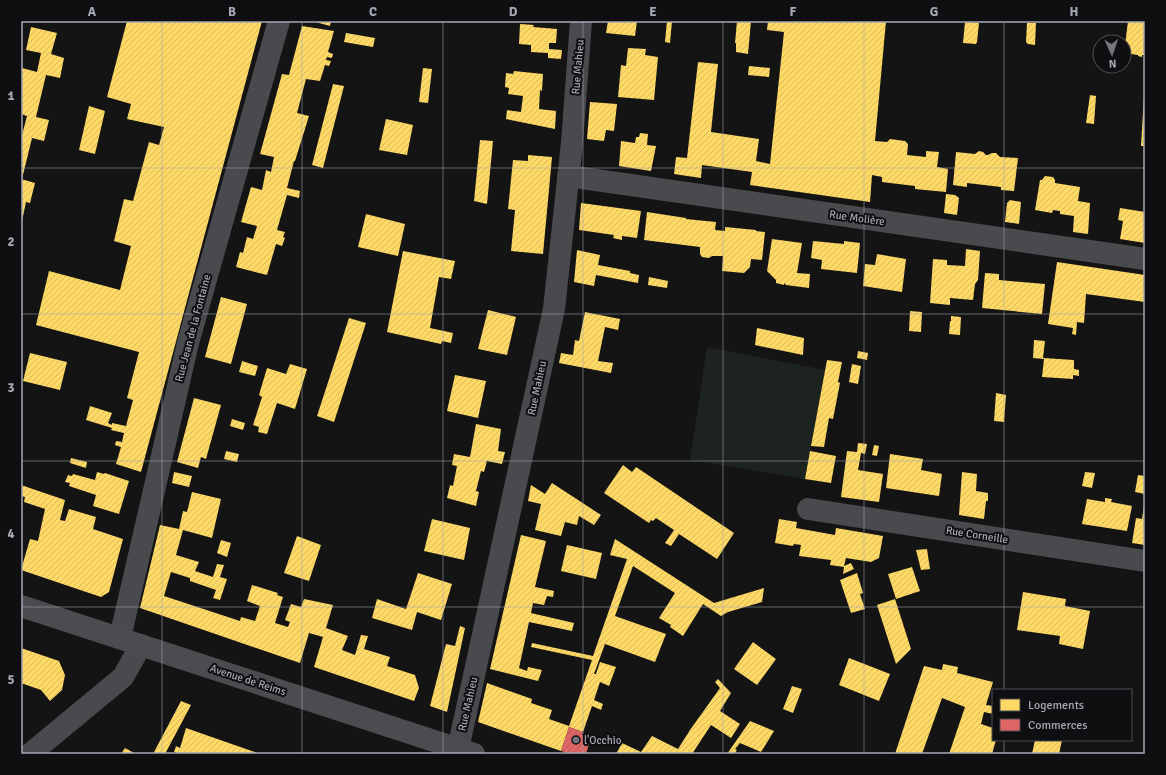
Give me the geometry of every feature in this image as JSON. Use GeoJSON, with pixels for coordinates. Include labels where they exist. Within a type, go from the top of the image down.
{"type":"FeatureCollection","features":[{"type":"Feature","properties":{"kind":"main road","name":"Avenue de Reims"},"geometry":{"type":"LineString","coordinates":[[21,606],[466,751]]}},
{"type":"Feature","properties":{"kind":"street","name":"Rue Jean de la Fontaine"},"geometry":{"type":"LineString","coordinates":[[120,638],[188,344],[279,21]]}},
{"type":"Feature","properties":{"kind":"street","name":"Rue Mahieu"},"geometry":{"type":"LineString","coordinates":[[466,751],[554,309],[568,176],[581,21]]}},
{"type":"Feature","properties":{"kind":"street","name":"Rue Molière"},"geometry":{"type":"LineString","coordinates":[[568,176],[1145,259]]}},
{"type":"Feature","properties":{"kind":"street","name":"Rue Corneille"},"geometry":{"type":"LineString","coordinates":[[808,509],[1145,561]]}},
{"type":"Feature","properties":{"kind":"street"},"geometry":{"type":"LineString","coordinates":[[30,754],[123,677],[141,645]]}},
{"type":"Feature","properties":{"kind":"shaded area"},"geometry":{"type":"Polygon","coordinates":[[[707,347],[825,370],[805,479],[690,460],[707,347]]]}},
{"type":"Feature","properties":{"kind":"building: Logements"},"geometry":{"type":"Polygon","coordinates":[[[127,21],[262,21],[141,472],[116,464],[121,447],[115,445],[116,441],[122,442],[124,433],[111,430],[112,428],[86,420],[90,406],[112,413],[108,423],[112,425],[112,423],[126,426],[133,400],[127,398],[139,352],[36,325],[49,271],[120,290],[131,246],[114,241],[124,199],[133,201],[149,142],[159,145],[164,127],[127,119],[131,104],[107,97],[127,21]]]}},
{"type":"Feature","properties":{"kind":"building: Logements"},"geometry":{"type":"Polygon","coordinates":[[[312,21],[331,21],[330,26],[312,21]]]}},
{"type":"Feature","properties":{"kind":"building: Logements"},"geometry":{"type":"Polygon","coordinates":[[[608,21],[637,21],[635,36],[606,33],[608,21]]]}},
{"type":"Feature","properties":{"kind":"building: Logements"},"geometry":{"type":"Polygon","coordinates":[[[667,21],[672,21],[670,43],[665,42],[667,21]]]}},
{"type":"Feature","properties":{"kind":"building: Logements"},"geometry":{"type":"Polygon","coordinates":[[[737,21],[751,21],[748,54],[736,52],[735,43],[737,21]]]}},
{"type":"Feature","properties":{"kind":"building: Logements"},"geometry":{"type":"Polygon","coordinates":[[[768,21],[886,21],[875,141],[887,142],[890,139],[905,141],[908,144],[907,155],[926,157],[926,151],[939,152],[937,167],[948,169],[946,192],[915,189],[915,186],[882,182],[882,177],[872,175],[870,202],[750,185],[752,172],[702,165],[701,178],[674,174],[676,157],[687,158],[698,62],[718,64],[711,132],[759,139],[756,161],[770,164],[784,32],[767,30],[768,21]]]}},
{"type":"Feature","properties":{"kind":"building: Logements"},"geometry":{"type":"Polygon","coordinates":[[[1128,21],[1145,21],[1145,55],[1142,55],[1142,57],[1132,54],[1132,34],[1126,34],[1128,21]]]}},
{"type":"Feature","properties":{"kind":"building: Logements"},"geometry":{"type":"Polygon","coordinates":[[[965,22],[979,23],[976,44],[963,43],[965,22]]]}},
{"type":"Feature","properties":{"kind":"building: Logements"},"geometry":{"type":"Polygon","coordinates":[[[1027,23],[1036,23],[1035,45],[1028,44],[1026,42],[1027,23]]]}},
{"type":"Feature","properties":{"kind":"building: Logements"},"geometry":{"type":"Polygon","coordinates":[[[520,24],[534,25],[533,27],[557,29],[556,43],[549,43],[549,49],[562,50],[561,59],[548,58],[548,53],[531,52],[531,45],[519,44],[520,24]]]}},
{"type":"Feature","properties":{"kind":"building: Logements"},"geometry":{"type":"Polygon","coordinates":[[[302,26],[334,31],[328,52],[333,54],[332,58],[327,57],[326,60],[331,61],[329,66],[325,65],[320,81],[306,79],[297,113],[309,116],[287,188],[300,191],[299,198],[287,195],[277,230],[285,232],[283,237],[285,238],[282,246],[276,244],[267,275],[236,267],[240,252],[243,253],[247,237],[253,239],[257,226],[241,222],[251,187],[262,190],[266,170],[271,172],[274,157],[260,154],[282,74],[289,75],[302,26]]]}},
{"type":"Feature","properties":{"kind":"building: Logements"},"geometry":{"type":"Polygon","coordinates":[[[31,27],[57,33],[51,54],[64,58],[60,78],[46,75],[36,117],[49,120],[44,141],[32,138],[22,179],[21,134],[22,135],[27,116],[21,114],[21,71],[22,68],[37,72],[41,53],[26,50],[31,27]]]}},
{"type":"Feature","properties":{"kind":"building: Logements"},"geometry":{"type":"Polygon","coordinates":[[[346,33],[375,38],[373,47],[344,42],[346,33]]]}},
{"type":"Feature","properties":{"kind":"building: Logements"},"geometry":{"type":"Polygon","coordinates":[[[628,48],[646,49],[645,55],[658,57],[654,100],[618,97],[621,65],[626,66],[628,48]]]}},
{"type":"Feature","properties":{"kind":"building: Logements"},"geometry":{"type":"Polygon","coordinates":[[[749,66],[770,68],[769,77],[748,75],[749,66]]]}},
{"type":"Feature","properties":{"kind":"building: Logements"},"geometry":{"type":"Polygon","coordinates":[[[423,68],[432,69],[428,103],[419,102],[423,68]]]}},
{"type":"Feature","properties":{"kind":"building: Logements"},"geometry":{"type":"Polygon","coordinates":[[[514,71],[543,74],[539,109],[556,111],[555,129],[506,119],[507,110],[521,112],[523,96],[508,94],[509,88],[505,87],[506,73],[513,74],[514,71]]]}},
{"type":"Feature","properties":{"kind":"building: Logements"},"geometry":{"type":"Polygon","coordinates":[[[333,84],[344,86],[323,168],[312,165],[333,84]]]}},
{"type":"Feature","properties":{"kind":"building: Logements"},"geometry":{"type":"Polygon","coordinates":[[[1090,95],[1096,96],[1094,124],[1086,123],[1090,95]]]}},
{"type":"Feature","properties":{"kind":"building: Logements"},"geometry":{"type":"Polygon","coordinates":[[[1144,96],[1145,146],[1141,146],[1144,96]]]}},
{"type":"Feature","properties":{"kind":"building: Logements"},"geometry":{"type":"Polygon","coordinates":[[[590,102],[617,104],[614,131],[606,130],[604,141],[587,139],[590,102]]]}},
{"type":"Feature","properties":{"kind":"building: Logements"},"geometry":{"type":"Polygon","coordinates":[[[89,106],[105,111],[95,154],[79,150],[89,106]]]}},
{"type":"Feature","properties":{"kind":"building: Logements"},"geometry":{"type":"Polygon","coordinates":[[[386,119],[413,125],[407,155],[379,150],[386,119]]]}},
{"type":"Feature","properties":{"kind":"building: Logements"},"geometry":{"type":"Polygon","coordinates":[[[640,133],[648,134],[647,145],[656,146],[651,171],[619,166],[621,141],[635,143],[636,137],[639,137],[640,133]]]}},
{"type":"Feature","properties":{"kind":"building: Logements"},"geometry":{"type":"Polygon","coordinates":[[[480,140],[493,141],[487,204],[474,201],[480,140]]]}},
{"type":"Feature","properties":{"kind":"building: Logements"},"geometry":{"type":"Polygon","coordinates":[[[979,151],[986,155],[996,153],[1000,157],[1018,158],[1014,191],[1001,190],[1001,187],[967,183],[967,187],[953,185],[956,152],[975,154],[979,151]]]}},
{"type":"Feature","properties":{"kind":"building: Logements"},"geometry":{"type":"Polygon","coordinates":[[[528,155],[552,157],[543,254],[511,251],[515,210],[508,209],[513,160],[528,161],[528,155]]]}},
{"type":"Feature","properties":{"kind":"building: Logements"},"geometry":{"type":"Polygon","coordinates":[[[1045,176],[1053,177],[1055,183],[1080,187],[1078,201],[1090,203],[1088,234],[1073,232],[1074,216],[1060,214],[1060,211],[1053,210],[1052,213],[1035,210],[1040,180],[1042,180],[1045,176]]]}},
{"type":"Feature","properties":{"kind":"building: Logements"},"geometry":{"type":"Polygon","coordinates":[[[21,179],[35,183],[30,203],[26,202],[22,221],[21,179]]]}},
{"type":"Feature","properties":{"kind":"building: Logements"},"geometry":{"type":"Polygon","coordinates":[[[946,194],[955,195],[959,198],[957,215],[944,213],[946,194]]]}},
{"type":"Feature","properties":{"kind":"building: Logements"},"geometry":{"type":"Polygon","coordinates":[[[1010,200],[1021,202],[1019,224],[1005,222],[1007,203],[1010,200]]]}},
{"type":"Feature","properties":{"kind":"building: Logements"},"geometry":{"type":"Polygon","coordinates":[[[581,203],[641,211],[637,238],[622,236],[622,240],[613,238],[614,235],[579,230],[581,203]]]}},
{"type":"Feature","properties":{"kind":"building: Logements"},"geometry":{"type":"Polygon","coordinates":[[[1120,208],[1145,212],[1145,243],[1120,239],[1123,221],[1118,220],[1120,208]]]}},
{"type":"Feature","properties":{"kind":"building: Logements"},"geometry":{"type":"Polygon","coordinates":[[[647,212],[686,219],[716,222],[715,230],[725,231],[725,227],[765,232],[762,260],[751,259],[750,267],[744,273],[722,271],[723,256],[712,256],[709,258],[702,257],[700,254],[700,247],[644,240],[647,212]]]}},
{"type":"Feature","properties":{"kind":"building: Logements"},"geometry":{"type":"Polygon","coordinates":[[[366,214],[405,224],[398,256],[358,247],[366,214]]]}},
{"type":"Feature","properties":{"kind":"building: Logements"},"geometry":{"type":"Polygon","coordinates":[[[772,239],[802,243],[797,273],[810,274],[809,288],[776,283],[776,280],[767,271],[772,239]]]}},
{"type":"Feature","properties":{"kind":"building: Logements"},"geometry":{"type":"Polygon","coordinates":[[[813,241],[844,244],[844,241],[860,243],[857,273],[821,269],[822,260],[811,258],[813,241]]]}},
{"type":"Feature","properties":{"kind":"building: Logements"},"geometry":{"type":"Polygon","coordinates":[[[966,249],[980,251],[978,280],[975,284],[973,300],[950,298],[950,305],[930,303],[933,259],[947,260],[947,265],[965,266],[966,249]]]}},
{"type":"Feature","properties":{"kind":"building: Logements"},"geometry":{"type":"Polygon","coordinates":[[[577,250],[600,255],[598,265],[630,271],[630,273],[639,275],[638,283],[596,275],[594,286],[574,282],[577,250]]]}},
{"type":"Feature","properties":{"kind":"building: Logements"},"geometry":{"type":"Polygon","coordinates":[[[403,251],[455,261],[451,279],[439,277],[430,328],[453,333],[451,343],[442,341],[441,344],[387,332],[403,251]]]}},
{"type":"Feature","properties":{"kind":"building: Logements"},"geometry":{"type":"Polygon","coordinates":[[[877,254],[906,259],[902,292],[863,286],[865,264],[875,265],[877,254]]]}},
{"type":"Feature","properties":{"kind":"building: Logements"},"geometry":{"type":"Polygon","coordinates":[[[1057,262],[1145,275],[1145,302],[1086,294],[1084,323],[1077,322],[1076,335],[1072,334],[1073,328],[1048,324],[1057,262]]]}},
{"type":"Feature","properties":{"kind":"building: Logements"},"geometry":{"type":"Polygon","coordinates":[[[985,273],[999,274],[999,280],[1045,284],[1042,314],[982,308],[985,273]]]}},
{"type":"Feature","properties":{"kind":"building: Logements"},"geometry":{"type":"Polygon","coordinates":[[[649,277],[668,281],[667,288],[648,285],[649,277]]]}},
{"type":"Feature","properties":{"kind":"building: Logements"},"geometry":{"type":"Polygon","coordinates":[[[221,297],[247,304],[231,364],[205,357],[221,297]]]}},
{"type":"Feature","properties":{"kind":"building: Logements"},"geometry":{"type":"Polygon","coordinates":[[[488,310],[516,317],[507,355],[478,349],[488,310]]]}},
{"type":"Feature","properties":{"kind":"building: Logements"},"geometry":{"type":"Polygon","coordinates":[[[910,311],[922,312],[921,332],[909,331],[910,311]]]}},
{"type":"Feature","properties":{"kind":"building: Logements"},"geometry":{"type":"Polygon","coordinates":[[[585,312],[620,319],[618,330],[605,327],[598,361],[613,363],[611,373],[559,363],[561,353],[573,355],[575,340],[579,341],[585,312]]]}},
{"type":"Feature","properties":{"kind":"building: Logements"},"geometry":{"type":"Polygon","coordinates":[[[951,316],[961,317],[960,335],[949,334],[951,316]]]}},
{"type":"Feature","properties":{"kind":"building: Logements"},"geometry":{"type":"Polygon","coordinates":[[[349,318],[366,323],[334,422],[317,416],[349,318]]]}},
{"type":"Feature","properties":{"kind":"building: Logements"},"geometry":{"type":"Polygon","coordinates":[[[757,328],[804,338],[803,355],[755,345],[757,328]]]}},
{"type":"Feature","properties":{"kind":"building: Logements"},"geometry":{"type":"Polygon","coordinates":[[[1034,340],[1045,341],[1043,358],[1074,360],[1074,369],[1079,370],[1079,376],[1073,375],[1073,379],[1042,377],[1044,359],[1033,358],[1034,340]]]}},
{"type":"Feature","properties":{"kind":"building: Logements"},"geometry":{"type":"Polygon","coordinates":[[[858,351],[868,353],[867,360],[857,358],[858,351]]]}},
{"type":"Feature","properties":{"kind":"building: Logements"},"geometry":{"type":"Polygon","coordinates":[[[30,353],[67,362],[60,390],[23,381],[30,353]]]}},
{"type":"Feature","properties":{"kind":"building: Logements"},"geometry":{"type":"Polygon","coordinates":[[[827,360],[842,362],[838,382],[840,383],[833,419],[829,418],[824,447],[811,446],[827,360]]]}},
{"type":"Feature","properties":{"kind":"building: Logements"},"geometry":{"type":"Polygon","coordinates":[[[242,361],[258,366],[255,376],[239,372],[242,361]]]}},
{"type":"Feature","properties":{"kind":"building: Logements"},"geometry":{"type":"Polygon","coordinates":[[[290,364],[307,369],[295,409],[277,403],[267,434],[258,432],[259,427],[253,425],[262,397],[259,395],[267,368],[286,374],[290,364]]]}},
{"type":"Feature","properties":{"kind":"building: Logements"},"geometry":{"type":"Polygon","coordinates":[[[852,364],[861,366],[858,384],[849,382],[852,364]]]}},
{"type":"Feature","properties":{"kind":"building: Logements"},"geometry":{"type":"Polygon","coordinates":[[[455,375],[486,381],[478,418],[447,411],[455,375]]]}},
{"type":"Feature","properties":{"kind":"building: Logements"},"geometry":{"type":"Polygon","coordinates":[[[996,393],[1006,395],[1004,422],[994,421],[996,393]]]}},
{"type":"Feature","properties":{"kind":"building: Logements"},"geometry":{"type":"Polygon","coordinates":[[[194,398],[221,405],[206,459],[201,457],[198,468],[177,462],[194,398]]]}},
{"type":"Feature","properties":{"kind":"building: Logements"},"geometry":{"type":"Polygon","coordinates":[[[232,419],[245,423],[243,430],[230,426],[232,419]]]}},
{"type":"Feature","properties":{"kind":"building: Logements"},"geometry":{"type":"Polygon","coordinates":[[[476,424],[501,429],[498,451],[505,452],[502,464],[487,461],[484,472],[481,471],[476,491],[479,492],[476,506],[447,498],[450,485],[453,486],[457,466],[452,465],[454,454],[470,457],[476,424]]]}},
{"type":"Feature","properties":{"kind":"building: Logements"},"geometry":{"type":"Polygon","coordinates":[[[858,443],[867,444],[865,454],[861,453],[858,470],[883,474],[879,502],[841,497],[847,451],[857,452],[858,443]]]}},
{"type":"Feature","properties":{"kind":"building: Logements"},"geometry":{"type":"Polygon","coordinates":[[[874,445],[879,446],[877,456],[872,455],[874,445]]]}},
{"type":"Feature","properties":{"kind":"building: Logements"},"geometry":{"type":"Polygon","coordinates":[[[226,451],[239,454],[237,462],[224,459],[226,451]]]}},
{"type":"Feature","properties":{"kind":"building: Logements"},"geometry":{"type":"Polygon","coordinates":[[[810,451],[836,456],[831,483],[805,479],[810,451]]]}},
{"type":"Feature","properties":{"kind":"building: Logements"},"geometry":{"type":"Polygon","coordinates":[[[890,454],[923,459],[921,470],[942,474],[939,496],[886,488],[890,454]]]}},
{"type":"Feature","properties":{"kind":"building: Logements"},"geometry":{"type":"Polygon","coordinates":[[[71,458],[87,462],[86,468],[70,463],[71,458]]]}},
{"type":"Feature","properties":{"kind":"building: Logements"},"geometry":{"type":"Polygon","coordinates":[[[623,465],[632,472],[636,467],[734,533],[717,559],[679,534],[671,546],[665,543],[674,530],[656,518],[653,521],[651,520],[649,523],[604,493],[623,465]]]}},
{"type":"Feature","properties":{"kind":"building: Logements"},"geometry":{"type":"Polygon","coordinates":[[[97,472],[105,473],[129,481],[119,514],[93,506],[96,495],[69,486],[70,483],[65,482],[68,475],[72,476],[73,474],[95,480],[97,472]]]}},
{"type":"Feature","properties":{"kind":"building: Logements"},"geometry":{"type":"Polygon","coordinates":[[[174,472],[192,476],[189,487],[172,483],[174,472]]]}},
{"type":"Feature","properties":{"kind":"building: Logements"},"geometry":{"type":"Polygon","coordinates":[[[962,472],[977,474],[976,491],[988,493],[988,501],[986,501],[984,519],[959,515],[962,472]]]}},
{"type":"Feature","properties":{"kind":"building: Logements"},"geometry":{"type":"Polygon","coordinates":[[[1085,472],[1095,473],[1092,488],[1082,486],[1085,472]]]}},
{"type":"Feature","properties":{"kind":"building: Logements"},"geometry":{"type":"Polygon","coordinates":[[[1138,475],[1145,476],[1145,494],[1135,492],[1138,475]]]}},
{"type":"Feature","properties":{"kind":"building: Logements"},"geometry":{"type":"Polygon","coordinates":[[[552,483],[601,515],[594,525],[579,516],[577,525],[565,522],[561,536],[535,530],[541,504],[528,501],[531,485],[545,494],[552,483]]]}},
{"type":"Feature","properties":{"kind":"building: Logements"},"geometry":{"type":"Polygon","coordinates":[[[21,485],[65,500],[60,520],[65,521],[69,509],[96,517],[93,529],[123,539],[109,592],[101,597],[21,570],[30,539],[38,541],[45,509],[24,502],[25,497],[21,496],[21,485]]]}},
{"type":"Feature","properties":{"kind":"building: Logements"},"geometry":{"type":"Polygon","coordinates":[[[192,492],[221,499],[212,538],[183,530],[176,555],[199,562],[195,571],[213,577],[217,564],[224,565],[220,577],[227,579],[220,600],[213,598],[216,590],[190,581],[190,578],[171,572],[164,596],[240,621],[241,617],[255,621],[260,606],[247,601],[252,585],[278,593],[277,595],[283,597],[275,623],[288,627],[290,622],[285,620],[291,604],[301,607],[304,599],[333,605],[326,628],[348,636],[342,650],[355,655],[361,635],[368,636],[364,649],[390,657],[387,666],[415,675],[419,688],[414,701],[314,667],[323,637],[309,633],[300,663],[140,608],[160,525],[179,529],[183,511],[187,512],[192,492]]]}},
{"type":"Feature","properties":{"kind":"building: Logements"},"geometry":{"type":"Polygon","coordinates":[[[1105,498],[1112,499],[1111,502],[1132,506],[1127,531],[1082,524],[1087,499],[1105,502],[1105,498]]]}},
{"type":"Feature","properties":{"kind":"building: Logements"},"geometry":{"type":"Polygon","coordinates":[[[1144,506],[1145,545],[1132,543],[1136,518],[1142,519],[1144,506]]]}},
{"type":"Feature","properties":{"kind":"building: Logements"},"geometry":{"type":"Polygon","coordinates":[[[432,519],[470,528],[464,560],[424,551],[432,519]]]}},
{"type":"Feature","properties":{"kind":"building: Logements"},"geometry":{"type":"Polygon","coordinates":[[[779,519],[797,522],[796,528],[835,535],[836,528],[883,536],[879,558],[871,562],[846,558],[844,566],[851,563],[854,569],[843,574],[844,567],[830,565],[831,560],[799,556],[801,545],[794,544],[793,546],[775,543],[779,519]]]}},
{"type":"Feature","properties":{"kind":"building: Logements"},"geometry":{"type":"Polygon","coordinates":[[[521,535],[546,541],[535,587],[554,591],[553,597],[547,596],[544,605],[533,603],[531,613],[574,623],[572,631],[529,622],[519,668],[527,671],[528,667],[542,670],[538,681],[490,669],[521,535]]]}},
{"type":"Feature","properties":{"kind":"building: Logements"},"geometry":{"type":"Polygon","coordinates":[[[297,536],[321,545],[309,581],[284,573],[297,536]]]}},
{"type":"Feature","properties":{"kind":"building: Logements"},"geometry":{"type":"Polygon","coordinates":[[[615,539],[714,603],[764,588],[762,602],[728,612],[721,616],[703,604],[683,636],[670,627],[671,625],[659,618],[675,593],[633,566],[615,616],[666,634],[655,662],[605,644],[594,674],[596,674],[600,662],[616,667],[609,686],[600,682],[594,700],[603,704],[601,710],[592,706],[583,732],[569,727],[561,751],[478,722],[487,683],[532,699],[531,703],[552,710],[549,719],[569,726],[592,660],[531,647],[532,643],[593,656],[627,559],[610,555],[615,539]]]}},
{"type":"Feature","properties":{"kind":"building: Logements"},"geometry":{"type":"Polygon","coordinates":[[[221,540],[231,543],[227,557],[217,553],[221,540]]]}},
{"type":"Feature","properties":{"kind":"building: Logements"},"geometry":{"type":"Polygon","coordinates":[[[567,545],[602,553],[596,579],[561,571],[567,545]]]}},
{"type":"Feature","properties":{"kind":"building: Logements"},"geometry":{"type":"Polygon","coordinates":[[[927,549],[930,569],[921,570],[916,550],[927,549]]]}},
{"type":"Feature","properties":{"kind":"building: Logements"},"geometry":{"type":"Polygon","coordinates":[[[912,567],[920,591],[896,599],[888,574],[912,567]]]}},
{"type":"Feature","properties":{"kind":"building: Logements"},"geometry":{"type":"Polygon","coordinates":[[[418,573],[452,584],[441,620],[417,612],[412,630],[372,618],[377,599],[406,609],[418,573]]]}},
{"type":"Feature","properties":{"kind":"building: Logements"},"geometry":{"type":"Polygon","coordinates":[[[857,573],[863,593],[860,594],[865,609],[851,613],[840,580],[857,573]]]}},
{"type":"Feature","properties":{"kind":"building: Logements"},"geometry":{"type":"Polygon","coordinates":[[[1023,592],[1066,599],[1065,606],[1090,611],[1083,649],[1059,644],[1060,636],[1017,630],[1023,592]]]}},
{"type":"Feature","properties":{"kind":"building: Logements"},"geometry":{"type":"Polygon","coordinates":[[[895,599],[911,649],[896,664],[877,605],[895,599]]]}},
{"type":"Feature","properties":{"kind":"building: Logements"},"geometry":{"type":"Polygon","coordinates":[[[460,626],[465,628],[447,712],[430,706],[446,644],[455,646],[460,626]]]}},
{"type":"Feature","properties":{"kind":"building: Logements"},"geometry":{"type":"Polygon","coordinates":[[[753,642],[776,659],[757,685],[734,669],[753,642]]]}},
{"type":"Feature","properties":{"kind":"building: Logements"},"geometry":{"type":"Polygon","coordinates":[[[21,648],[59,661],[65,675],[62,690],[50,701],[41,690],[21,683],[21,648]]]}},
{"type":"Feature","properties":{"kind":"building: Logements"},"geometry":{"type":"Polygon","coordinates":[[[849,658],[890,674],[879,701],[839,685],[849,658]]]}},
{"type":"Feature","properties":{"kind":"building: Logements"},"geometry":{"type":"Polygon","coordinates":[[[943,664],[958,667],[957,673],[993,682],[986,705],[992,706],[992,714],[984,712],[981,724],[992,728],[992,741],[996,741],[992,754],[949,754],[965,707],[942,698],[922,754],[895,754],[924,666],[942,670],[943,664]]]}},
{"type":"Feature","properties":{"kind":"building: Logements"},"geometry":{"type":"Polygon","coordinates":[[[718,679],[731,693],[720,711],[740,724],[731,738],[711,725],[692,754],[616,754],[622,743],[641,752],[652,736],[678,749],[720,688],[715,682],[718,679]]]}},
{"type":"Feature","properties":{"kind":"building: Logements"},"geometry":{"type":"Polygon","coordinates":[[[792,686],[802,689],[793,713],[783,709],[792,686]]]}},
{"type":"Feature","properties":{"kind":"building: Logements"},"geometry":{"type":"Polygon","coordinates":[[[181,701],[191,705],[165,754],[153,754],[181,701]]]}},
{"type":"Feature","properties":{"kind":"building: Logements"},"geometry":{"type":"Polygon","coordinates":[[[750,721],[774,731],[761,752],[740,743],[735,749],[737,750],[734,754],[727,754],[750,721]]]}},
{"type":"Feature","properties":{"kind":"building: Logements"},"geometry":{"type":"Polygon","coordinates":[[[186,728],[260,754],[182,754],[174,752],[176,746],[180,748],[186,728]]]}},
{"type":"Feature","properties":{"kind":"building: Logements"},"geometry":{"type":"Polygon","coordinates":[[[1035,741],[1062,741],[1059,754],[1032,754],[1035,741]]]}},
{"type":"Feature","properties":{"kind":"building: Logements"},"geometry":{"type":"Polygon","coordinates":[[[125,748],[136,754],[121,754],[125,748]]]}},
{"type":"Feature","properties":{"kind":"building: Commerces","name":"l'Occhio"},"geometry":{"type":"Polygon","coordinates":[[[569,727],[583,732],[582,735],[588,737],[586,743],[589,744],[586,754],[570,754],[561,751],[569,727]]]}},
{"type":"Feature","properties":{"kind":"place","name":"l'Occhio"},"geometry":{"type":"Point","coordinates":[576,740]}}]}
